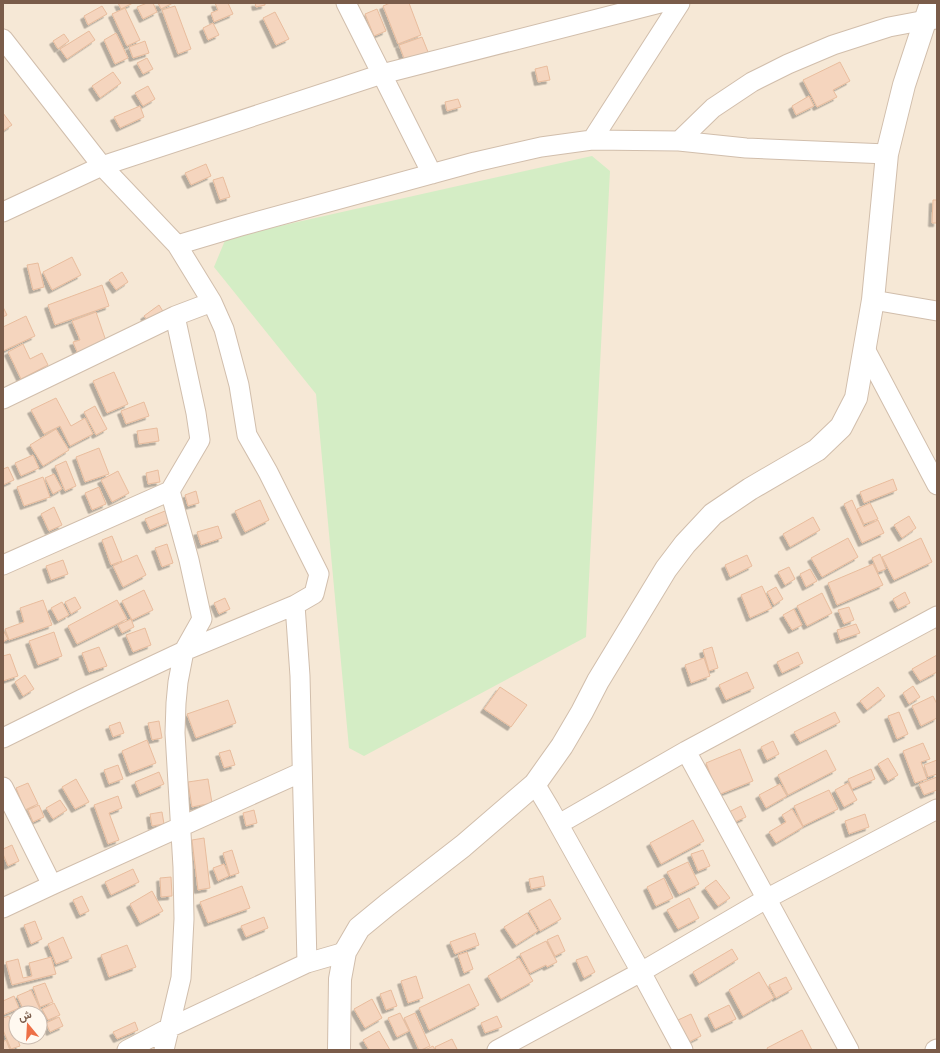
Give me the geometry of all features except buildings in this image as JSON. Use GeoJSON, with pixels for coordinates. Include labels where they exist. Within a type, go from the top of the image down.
{"type":"FeatureCollection","features":[{"type":"Feature","properties":{"kind":"street"},"geometry":{"type":"LineString","coordinates":[[346,3],[432,174]]}},
{"type":"Feature","properties":{"kind":"street"},"geometry":{"type":"LineString","coordinates":[[3,212],[102,166],[382,74],[660,3]]}},
{"type":"Feature","properties":{"kind":"street"},"geometry":{"type":"LineString","coordinates":[[592,140],[680,3]]}},
{"type":"Feature","properties":{"kind":"street"},"geometry":{"type":"LineString","coordinates":[[679,141],[713,108],[752,82],[788,64],[833,45],[931,14]]}},
{"type":"Feature","properties":{"kind":"street"},"geometry":{"type":"LineString","coordinates":[[339,1050],[340,979],[345,952],[359,928],[386,905],[463,846],[535,784],[562,746],[598,681],[666,570],[685,544],[713,514],[750,489],[817,450],[841,427],[856,398],[873,300],[887,154],[904,85],[931,14]]}},
{"type":"Feature","properties":{"kind":"street"},"geometry":{"type":"LineString","coordinates":[[3,39],[102,166],[177,246],[212,302],[224,329],[239,386],[247,435],[268,472],[320,574],[314,594],[295,606],[184,651],[3,738]]}},
{"type":"Feature","properties":{"kind":"street"},"geometry":{"type":"LineString","coordinates":[[177,246],[241,226],[475,162],[541,147],[592,140],[679,141],[746,148],[887,154]]}},
{"type":"Feature","properties":{"kind":"street"},"geometry":{"type":"LineString","coordinates":[[873,300],[937,311]]}},
{"type":"Feature","properties":{"kind":"street"},"geometry":{"type":"LineString","coordinates":[[3,398],[175,316],[212,302]]}},
{"type":"Feature","properties":{"kind":"street"},"geometry":{"type":"LineString","coordinates":[[3,565],[170,491],[200,440],[196,413],[175,316]]}},
{"type":"Feature","properties":{"kind":"street"},"geometry":{"type":"LineString","coordinates":[[864,347],[937,485]]}},
{"type":"Feature","properties":{"kind":"street"},"geometry":{"type":"LineString","coordinates":[[164,1050],[180,978],[184,919],[183,867],[175,733],[177,689],[184,651],[202,619],[189,560],[170,491]]}},
{"type":"Feature","properties":{"kind":"street"},"geometry":{"type":"LineString","coordinates":[[295,606],[300,676],[307,963]]}},
{"type":"Feature","properties":{"kind":"street"},"geometry":{"type":"LineString","coordinates":[[559,824],[686,751],[937,616]]}},
{"type":"Feature","properties":{"kind":"street"},"geometry":{"type":"LineString","coordinates":[[686,751],[849,1050]]}},
{"type":"Feature","properties":{"kind":"street"},"geometry":{"type":"LineString","coordinates":[[3,908],[302,772]]}},
{"type":"Feature","properties":{"kind":"street"},"geometry":{"type":"LineString","coordinates":[[535,784],[559,824],[683,1050]]}},
{"type":"Feature","properties":{"kind":"street"},"geometry":{"type":"LineString","coordinates":[[3,787],[52,885]]}},
{"type":"Feature","properties":{"kind":"street"},"geometry":{"type":"LineString","coordinates":[[497,1050],[641,972],[766,899],[937,808]]}},
{"type":"Feature","properties":{"kind":"street"},"geometry":{"type":"LineString","coordinates":[[127,1050],[168,1028],[307,963],[345,952]]}},
{"type":"Feature","properties":{"kind":"shaded area"},"geometry":{"type":"Polygon","coordinates":[[[3,3],[937,3],[937,1050],[3,1050],[3,3]]]}},
{"type":"Feature","properties":{"kind":"green space"},"geometry":{"type":"Polygon","coordinates":[[[592,156],[610,171],[586,637],[364,756],[349,748],[316,394],[214,267],[226,238],[592,156]]]}}]}
